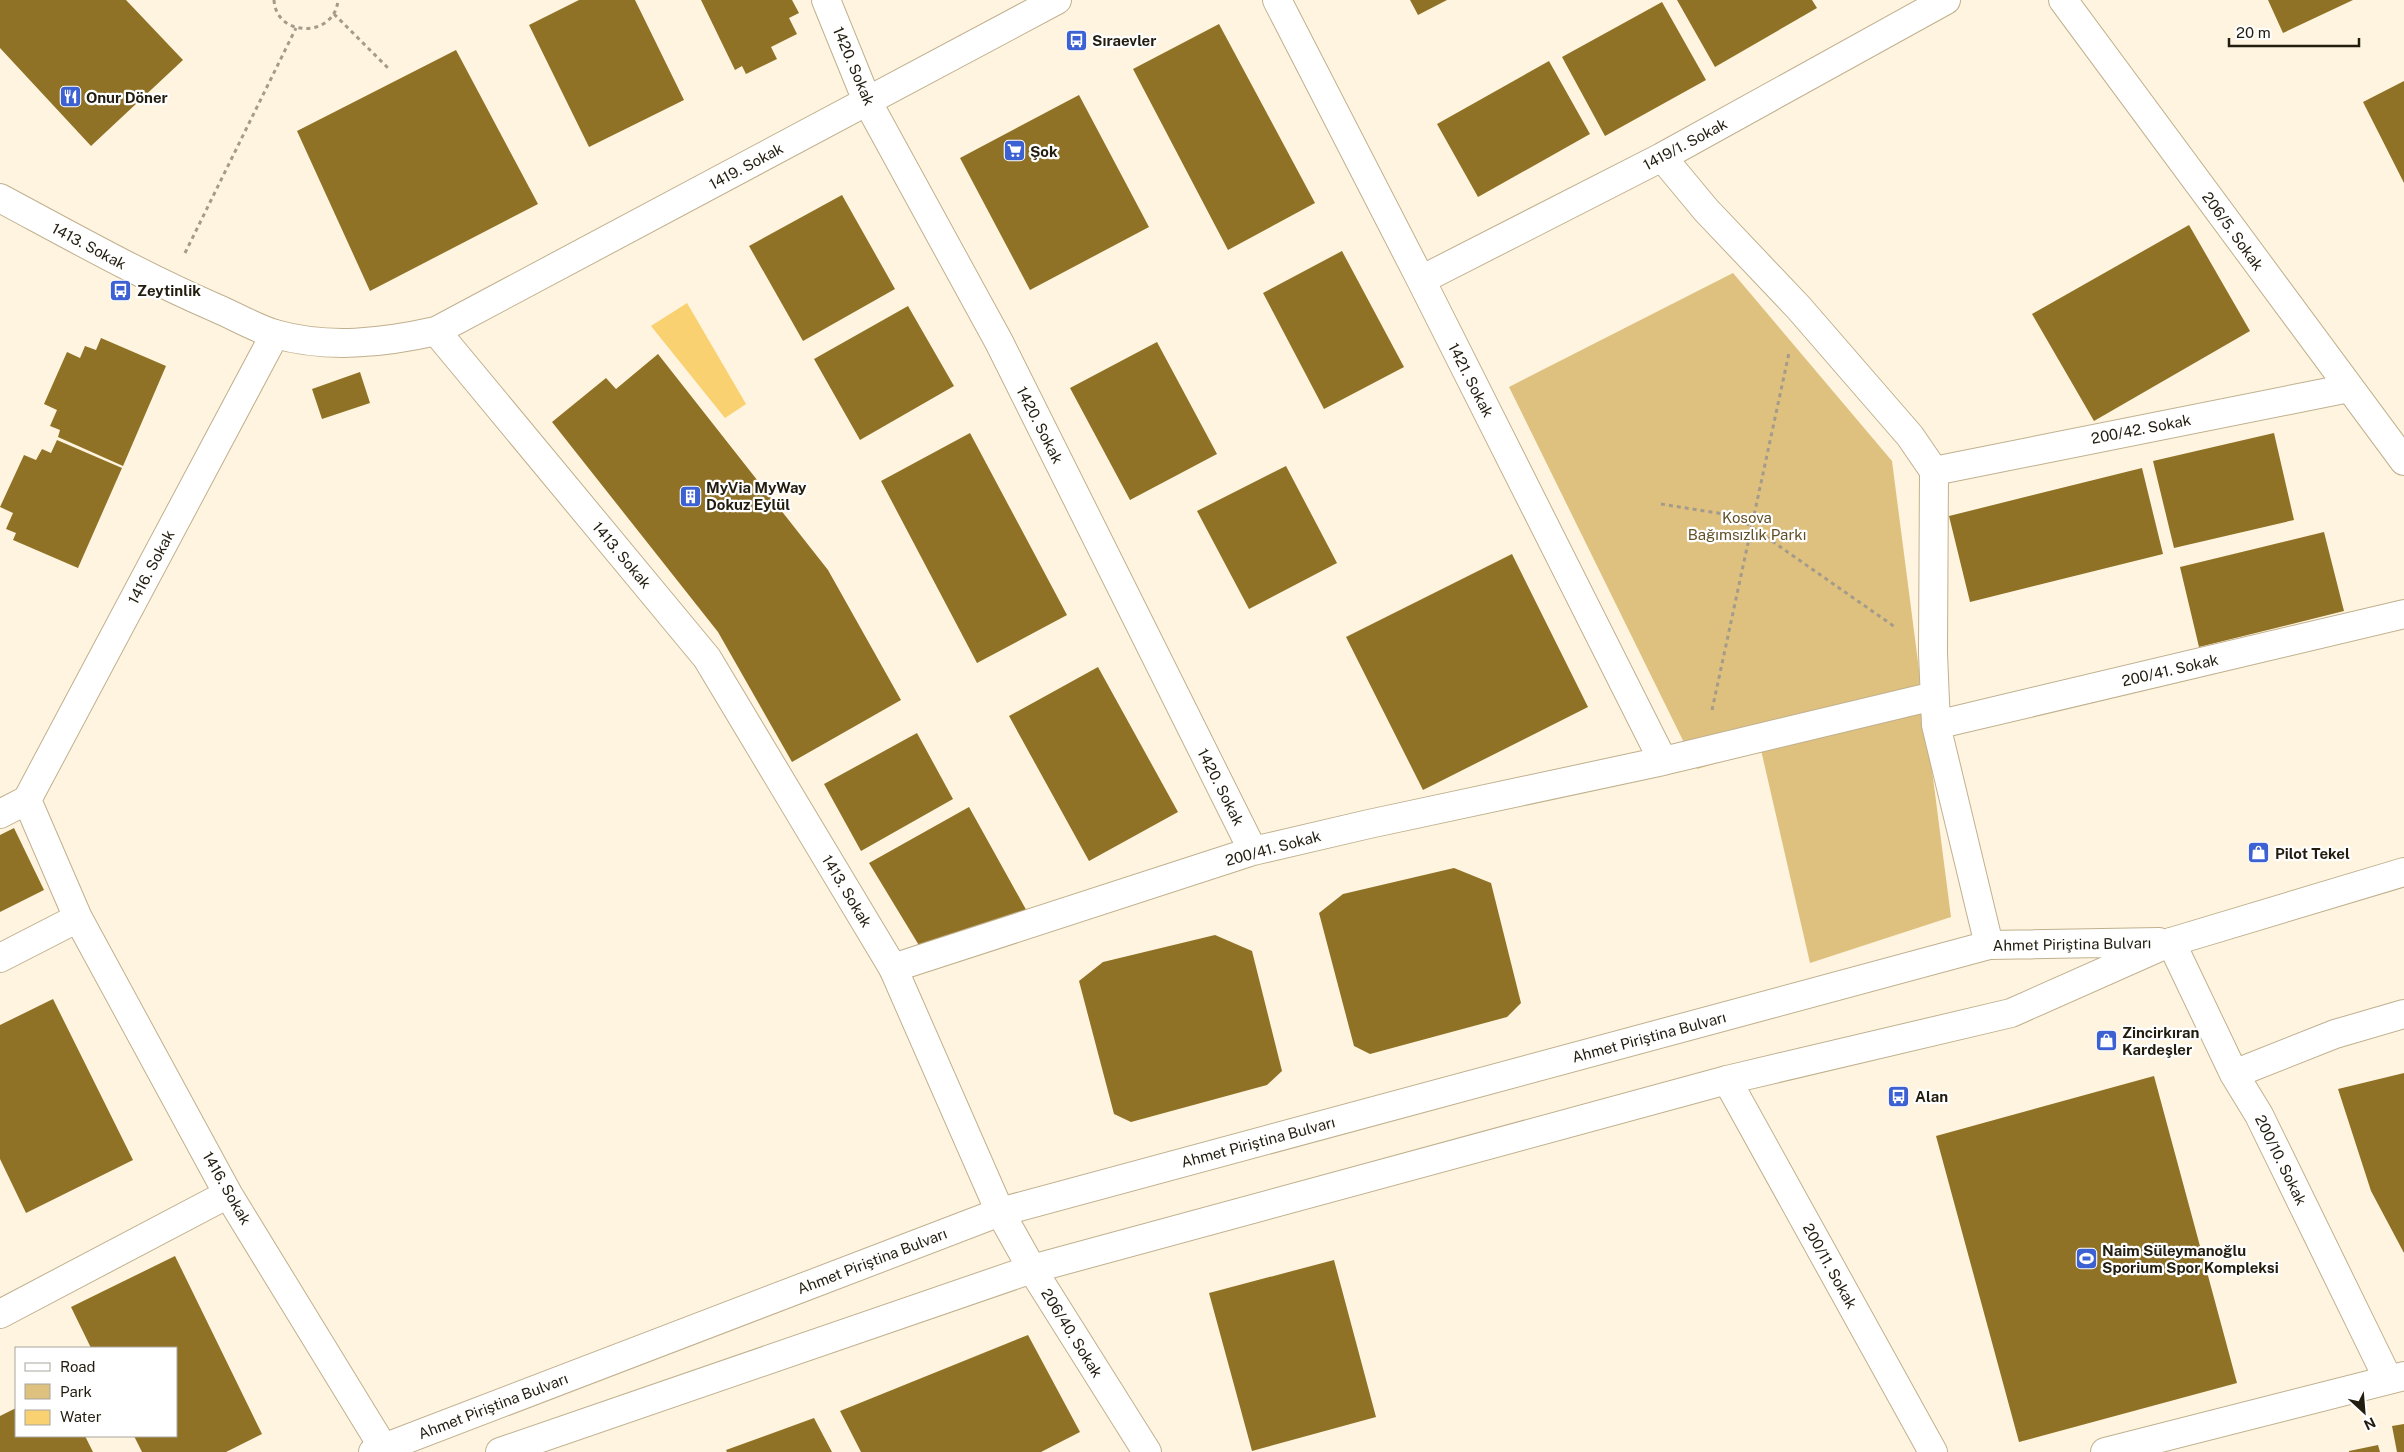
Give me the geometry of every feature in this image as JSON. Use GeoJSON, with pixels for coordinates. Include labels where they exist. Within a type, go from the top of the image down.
{"type":"FeatureCollection","features":[{"type":"Feature","properties":{"kind":"street","name":"1420. Sokak"},"geometry":{"type":"LineString","coordinates":[[826,0],[867,101],[998,342],[1254,851]]}},
{"type":"Feature","properties":{"kind":"street","name":"1419. Sokak"},"geometry":{"type":"LineString","coordinates":[[436,331],[1057,0]]}},
{"type":"Feature","properties":{"kind":"street","name":"1421. Sokak"},"geometry":{"type":"LineString","coordinates":[[1277,0],[1421,280],[1662,761]]}},
{"type":"Feature","properties":{"kind":"street","name":"1419/1. Sokak"},"geometry":{"type":"LineString","coordinates":[[1421,280],[1662,157],[1946,0]]}},
{"type":"Feature","properties":{"kind":"street","name":"206/5. Sokak"},"geometry":{"type":"LineString","coordinates":[[2063,0],[2349,388],[2402,456]]}},
{"type":"Feature","properties":{"kind":"street"},"geometry":{"type":"LineString","coordinates":[[1662,157],[1706,210],[1799,308],[1910,436],[1934,471],[1933,653],[1936,725],[1989,945]]}},
{"type":"Feature","properties":{"kind":"street","name":"1413. Sokak"},"geometry":{"type":"LineString","coordinates":[[0,198],[169,287],[275,334],[322,342],[362,343],[397,340],[436,331],[707,658],[893,968],[1000,1212]]}},
{"type":"Feature","properties":{"kind":"street","name":"1416. Sokak"},"geometry":{"type":"LineString","coordinates":[[275,334],[26,800],[78,918],[228,1194],[381,1451]]}},
{"type":"Feature","properties":{"kind":"street","name":"200/42. Sokak"},"geometry":{"type":"LineString","coordinates":[[1934,471],[2349,388]]}},
{"type":"Feature","properties":{"kind":"street","name":"200/41. Sokak"},"geometry":{"type":"LineString","coordinates":[[1936,725],[2404,614]]}},
{"type":"Feature","properties":{"kind":"street","name":"200/41. Sokak"},"geometry":{"type":"LineString","coordinates":[[893,968],[1254,851],[1369,824],[1662,761],[1934,696]]}},
{"type":"Feature","properties":{"kind":"street"},"geometry":{"type":"LineString","coordinates":[[0,814],[26,800]]}},
{"type":"Feature","properties":{"kind":"street","name":"Ahmet Piriştina Bulvarı"},"geometry":{"type":"LineString","coordinates":[[500,1452],[1032,1269],[1727,1080],[2011,1013],[2171,942],[2404,872]]}},
{"type":"Feature","properties":{"kind":"street"},"geometry":{"type":"LineString","coordinates":[[0,958],[78,918]]}},
{"type":"Feature","properties":{"kind":"street","name":"Ahmet Piriştina Bulvarı"},"geometry":{"type":"LineString","coordinates":[[381,1451],[1000,1212],[1989,945],[2171,942]]}},
{"type":"Feature","properties":{"kind":"street","name":"200/10. Sokak"},"geometry":{"type":"LineString","coordinates":[[2105,1452],[2396,1377],[2259,1115],[2234,1074],[2171,942]]}},
{"type":"Feature","properties":{"kind":"street"},"geometry":{"type":"LineString","coordinates":[[2234,1074],[2334,1034],[2404,1014]]}},
{"type":"Feature","properties":{"kind":"street","name":"200/11. Sokak"},"geometry":{"type":"LineString","coordinates":[[1727,1080],[1933,1452]]}},
{"type":"Feature","properties":{"kind":"street"},"geometry":{"type":"LineString","coordinates":[[0,1314],[228,1194]]}},
{"type":"Feature","properties":{"kind":"street","name":"206/40. Sokak"},"geometry":{"type":"LineString","coordinates":[[1000,1212],[1032,1269],[1147,1452]]}},
{"type":"Feature","properties":{"kind":"path"},"geometry":{"type":"LineString","coordinates":[[274,0],[278,14],[285,22],[296,28],[317,28],[327,22],[334,14],[338,0]]}},
{"type":"Feature","properties":{"kind":"path"},"geometry":{"type":"LineString","coordinates":[[334,14],[390,70]]}},
{"type":"Feature","properties":{"kind":"path"},"geometry":{"type":"LineString","coordinates":[[169,287],[296,28]]}},
{"type":"Feature","properties":{"kind":"path"},"geometry":{"type":"LineString","coordinates":[[1703,751],[1799,308]]}},
{"type":"Feature","properties":{"kind":"path"},"geometry":{"type":"LineString","coordinates":[[1660,504],[1736,516],[1933,653]]}},
{"type":"Feature","properties":{"kind":"green space","name":"Kosova Bağımsızlık Parkı"},"geometry":{"type":"Polygon","coordinates":[[[1733,273],[1892,461],[1951,917],[1810,963],[1761,750],[1697,769],[1509,387],[1733,273]]]}},
{"type":"Feature","properties":{"kind":"water"},"geometry":{"type":"Polygon","coordinates":[[[687,303],[746,404],[725,418],[651,326],[687,303]]]}},
{"type":"Feature","properties":{"kind":"building"},"geometry":{"type":"Polygon","coordinates":[[[0,0],[126,0],[183,60],[91,146],[0,48],[0,0]]]}},
{"type":"Feature","properties":{"kind":"building"},"geometry":{"type":"Polygon","coordinates":[[[579,0],[635,0],[684,100],[589,147],[529,25],[579,0]]]}},
{"type":"Feature","properties":{"kind":"building"},"geometry":{"type":"Polygon","coordinates":[[[701,0],[792,0],[799,13],[789,18],[797,34],[771,47],[777,59],[746,74],[742,66],[735,70],[701,0]]]}},
{"type":"Feature","properties":{"kind":"building"},"geometry":{"type":"Polygon","coordinates":[[[1410,0],[1447,0],[1418,15],[1410,0]]]}},
{"type":"Feature","properties":{"kind":"building"},"geometry":{"type":"Polygon","coordinates":[[[1677,0],[1812,0],[1817,8],[1715,67],[1677,0]]]}},
{"type":"Feature","properties":{"kind":"building"},"geometry":{"type":"Polygon","coordinates":[[[2268,0],[2353,0],[2283,33],[2268,0]]]}},
{"type":"Feature","properties":{"kind":"building"},"geometry":{"type":"Polygon","coordinates":[[[1662,2],[1706,80],[1605,136],[1562,57],[1662,2]]]}},
{"type":"Feature","properties":{"kind":"building"},"geometry":{"type":"Polygon","coordinates":[[[1219,24],[1315,203],[1228,250],[1133,69],[1219,24]]]}},
{"type":"Feature","properties":{"kind":"building"},"geometry":{"type":"Polygon","coordinates":[[[456,50],[538,204],[370,291],[297,131],[456,50]]]}},
{"type":"Feature","properties":{"kind":"building"},"geometry":{"type":"Polygon","coordinates":[[[1549,61],[1590,134],[1478,197],[1437,124],[1549,61]]]}},
{"type":"Feature","properties":{"kind":"building"},"geometry":{"type":"Polygon","coordinates":[[[2404,81],[2404,183],[2363,102],[2404,81]]]}},
{"type":"Feature","properties":{"kind":"building"},"geometry":{"type":"Polygon","coordinates":[[[1079,95],[1149,227],[1030,290],[960,158],[1079,95]]]}},
{"type":"Feature","properties":{"kind":"building"},"geometry":{"type":"Polygon","coordinates":[[[842,195],[895,289],[803,341],[749,246],[842,195]]]}},
{"type":"Feature","properties":{"kind":"building"},"geometry":{"type":"Polygon","coordinates":[[[2189,225],[2250,331],[2094,421],[2032,314],[2189,225]]]}},
{"type":"Feature","properties":{"kind":"building"},"geometry":{"type":"Polygon","coordinates":[[[1342,251],[1404,367],[1324,409],[1263,293],[1342,251]]]}},
{"type":"Feature","properties":{"kind":"building"},"geometry":{"type":"Polygon","coordinates":[[[908,306],[954,386],[860,440],[814,359],[908,306]]]}},
{"type":"Feature","properties":{"kind":"building"},"geometry":{"type":"Polygon","coordinates":[[[101,338],[166,366],[123,466],[58,437],[60,430],[50,426],[57,410],[44,404],[67,352],[80,358],[85,346],[96,350],[101,338]]]}},
{"type":"Feature","properties":{"kind":"building"},"geometry":{"type":"Polygon","coordinates":[[[1157,342],[1217,454],[1130,500],[1070,388],[1157,342]]]}},
{"type":"Feature","properties":{"kind":"building","name":"MyVia MyWay Dokuz Eylül"},"geometry":{"type":"Polygon","coordinates":[[[658,354],[828,570],[901,700],[792,762],[718,632],[552,422],[606,378],[616,389],[658,354]]]}},
{"type":"Feature","properties":{"kind":"building"},"geometry":{"type":"Polygon","coordinates":[[[360,372],[370,403],[322,419],[312,389],[360,372]]]}},
{"type":"Feature","properties":{"kind":"building"},"geometry":{"type":"Polygon","coordinates":[[[970,433],[1067,615],[977,663],[881,481],[970,433]]]}},
{"type":"Feature","properties":{"kind":"building"},"geometry":{"type":"Polygon","coordinates":[[[2274,433],[2294,520],[2174,548],[2153,461],[2274,433]]]}},
{"type":"Feature","properties":{"kind":"building"},"geometry":{"type":"Polygon","coordinates":[[[57,440],[122,468],[78,568],[13,540],[16,533],[6,529],[13,513],[0,507],[24,455],[36,460],[42,449],[51,453],[57,440]]]}},
{"type":"Feature","properties":{"kind":"building"},"geometry":{"type":"Polygon","coordinates":[[[1286,466],[1337,563],[1249,609],[1197,511],[1286,466]]]}},
{"type":"Feature","properties":{"kind":"building"},"geometry":{"type":"Polygon","coordinates":[[[2142,468],[2163,554],[1970,602],[1949,516],[2142,468]]]}},
{"type":"Feature","properties":{"kind":"building"},"geometry":{"type":"Polygon","coordinates":[[[2324,532],[2344,611],[2199,647],[2180,567],[2324,532]]]}},
{"type":"Feature","properties":{"kind":"building"},"geometry":{"type":"Polygon","coordinates":[[[1512,554],[1588,707],[1423,790],[1346,637],[1512,554]]]}},
{"type":"Feature","properties":{"kind":"building"},"geometry":{"type":"Polygon","coordinates":[[[1098,667],[1178,812],[1089,861],[1009,716],[1098,667]]]}},
{"type":"Feature","properties":{"kind":"building"},"geometry":{"type":"Polygon","coordinates":[[[917,733],[953,799],[861,851],[824,784],[917,733]]]}},
{"type":"Feature","properties":{"kind":"building"},"geometry":{"type":"Polygon","coordinates":[[[969,807],[1029,915],[920,947],[869,863],[969,807]]]}},
{"type":"Feature","properties":{"kind":"building"},"geometry":{"type":"Polygon","coordinates":[[[14,828],[44,890],[0,912],[0,835],[14,828]]]}},
{"type":"Feature","properties":{"kind":"building"},"geometry":{"type":"Polygon","coordinates":[[[1454,868],[1491,883],[1521,1003],[1507,1017],[1370,1054],[1354,1046],[1319,913],[1343,894],[1454,868]]]}},
{"type":"Feature","properties":{"kind":"building"},"geometry":{"type":"Polygon","coordinates":[[[1215,935],[1252,951],[1282,1071],[1267,1085],[1131,1122],[1114,1114],[1079,981],[1103,962],[1215,935]]]}},
{"type":"Feature","properties":{"kind":"building"},"geometry":{"type":"Polygon","coordinates":[[[53,999],[133,1160],[26,1213],[0,1159],[0,1025],[53,999]]]}},
{"type":"Feature","properties":{"kind":"building"},"geometry":{"type":"Polygon","coordinates":[[[2404,1073],[2404,1253],[2371,1191],[2338,1089],[2404,1073]]]}},
{"type":"Feature","properties":{"kind":"building","name":"Naim Süleymanoğlu Sporium Spor Kompleksi"},"geometry":{"type":"Polygon","coordinates":[[[2154,1076],[2237,1383],[2019,1442],[1936,1136],[2154,1076]]]}},
{"type":"Feature","properties":{"kind":"building"},"geometry":{"type":"Polygon","coordinates":[[[175,1256],[262,1434],[226,1452],[142,1452],[134,1437],[178,1437],[178,1347],[91,1347],[71,1307],[175,1256]]]}},
{"type":"Feature","properties":{"kind":"building"},"geometry":{"type":"Polygon","coordinates":[[[1334,1260],[1376,1417],[1252,1451],[1209,1293],[1334,1260]]]}},
{"type":"Feature","properties":{"kind":"building"},"geometry":{"type":"Polygon","coordinates":[[[1028,1335],[1080,1432],[1041,1452],[861,1452],[840,1411],[1028,1335]]]}},
{"type":"Feature","properties":{"kind":"building"},"geometry":{"type":"Polygon","coordinates":[[[15,1408],[15,1437],[86,1437],[93,1452],[0,1452],[0,1416],[15,1408]]]}},
{"type":"Feature","properties":{"kind":"building"},"geometry":{"type":"Polygon","coordinates":[[[814,1418],[832,1452],[727,1452],[726,1450],[814,1418]]]}},
{"type":"Feature","properties":{"kind":"building"},"geometry":{"type":"Polygon","coordinates":[[[2404,1424],[2404,1452],[2397,1452],[2392,1426],[2404,1424]]]}},
{"type":"Feature","properties":{"kind":"building"},"geometry":{"type":"Polygon","coordinates":[[[2378,1445],[2380,1452],[2349,1452],[2349,1451],[2378,1445]]]}},
{"type":"Feature","properties":{"kind":"place","name":"Sıraevler"},"geometry":{"type":"Point","coordinates":[1076,40]}},
{"type":"Feature","properties":{"kind":"place","name":"Onur Döner"},"geometry":{"type":"Point","coordinates":[70,97]}},
{"type":"Feature","properties":{"kind":"place","name":"Şok"},"geometry":{"type":"Point","coordinates":[1014,151]}},
{"type":"Feature","properties":{"kind":"place","name":"Zeytinlik"},"geometry":{"type":"Point","coordinates":[121,290]}},
{"type":"Feature","properties":{"kind":"place","name":"MyVia MyWay Dokuz Eylül"},"geometry":{"type":"Point","coordinates":[690,496]}},
{"type":"Feature","properties":{"kind":"place","name":"Pilot Tekel"},"geometry":{"type":"Point","coordinates":[2259,853]}},
{"type":"Feature","properties":{"kind":"place","name":"Zincirkıran Kardeşler"},"geometry":{"type":"Point","coordinates":[2106,1041]}},
{"type":"Feature","properties":{"kind":"place","name":"Alan"},"geometry":{"type":"Point","coordinates":[1899,1096]}},
{"type":"Feature","properties":{"kind":"place","name":"Naim Süleymanoğlu Sporium Spor Kompleksi"},"geometry":{"type":"Point","coordinates":[2086,1259]}}]}
